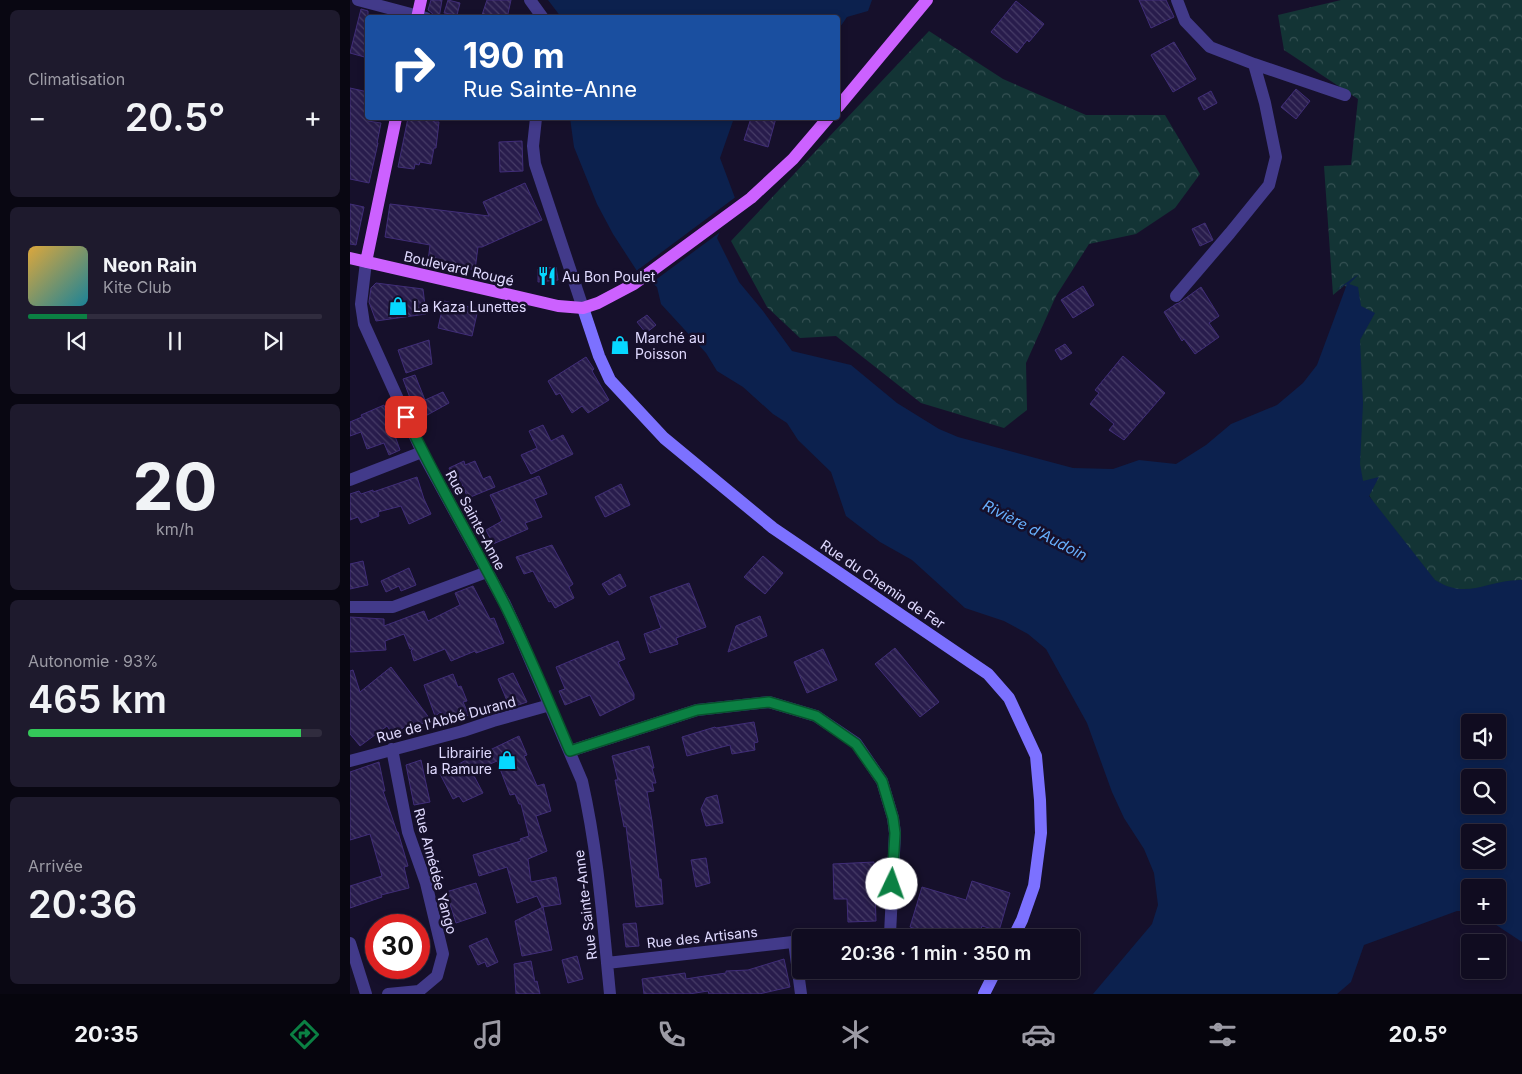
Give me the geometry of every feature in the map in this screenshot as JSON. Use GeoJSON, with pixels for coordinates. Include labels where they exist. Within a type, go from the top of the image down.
{"type":"FeatureCollection","features":[{"type":"Feature","properties":{"kind":"main road"},"geometry":{"type":"LineString","coordinates":[[420,15],[421,0]]}},
{"type":"Feature","properties":{"kind":"main road"},"geometry":{"type":"LineString","coordinates":[[840,104],[926,0]]}},
{"type":"Feature","properties":{"kind":"main road","name":"Rue Sainte-Anne"},"geometry":{"type":"LineString","coordinates":[[366,262],[396,120]]}},
{"type":"Feature","properties":{"kind":"main road","name":"Boulevard Rougé"},"geometry":{"type":"LineString","coordinates":[[350,258],[558,306],[583,308],[598,303],[634,284],[751,198],[793,159],[826,120]]}},
{"type":"Feature","properties":{"kind":"main road","name":"Rue du Chemin de Fer"},"geometry":{"type":"LineString","coordinates":[[583,308],[599,356],[610,380],[664,438],[773,528],[988,674],[1009,698],[1036,756],[1040,800],[1041,833],[1034,886],[1018,929]]}},
{"type":"Feature","properties":{"kind":"main road"},"geometry":{"type":"LineString","coordinates":[[984,994],[992,979]]}},
{"type":"Feature","properties":{"kind":"street"},"geometry":{"type":"LineString","coordinates":[[358,0],[413,15]]}},
{"type":"Feature","properties":{"kind":"street"},"geometry":{"type":"LineString","coordinates":[[530,0],[541,15]]}},
{"type":"Feature","properties":{"kind":"street"},"geometry":{"type":"LineString","coordinates":[[1177,0],[1185,21],[1210,47],[1345,95]]}},
{"type":"Feature","properties":{"kind":"street"},"geometry":{"type":"LineString","coordinates":[[1176,296],[1269,185],[1276,157],[1265,103],[1254,64]]}},
{"type":"Feature","properties":{"kind":"street"},"geometry":{"type":"LineString","coordinates":[[536,120],[533,146],[536,164],[583,308]]}},
{"type":"Feature","properties":{"kind":"street","name":"Rue Sainte-Anne"},"geometry":{"type":"LineString","coordinates":[[366,262],[355,304],[422,452],[488,572],[521,639],[582,781],[588,805],[602,911],[610,994]]}},
{"type":"Feature","properties":{"kind":"street"},"geometry":{"type":"LineString","coordinates":[[350,480],[422,452]]}},
{"type":"Feature","properties":{"kind":"street"},"geometry":{"type":"LineString","coordinates":[[350,607],[393,607],[488,572]]}},
{"type":"Feature","properties":{"kind":"street"},"geometry":{"type":"LineString","coordinates":[[570,751],[697,710],[769,702],[816,716],[856,744],[882,781],[893,818],[895,833],[890,929]]}},
{"type":"Feature","properties":{"kind":"street","name":"Rue de l'Abbé Durand"},"geometry":{"type":"LineString","coordinates":[[350,761],[463,731],[493,720],[522,714],[550,705]]}},
{"type":"Feature","properties":{"kind":"street","name":"Rue Amédée Yango"},"geometry":{"type":"LineString","coordinates":[[388,994],[419,991],[437,976],[443,954],[426,883],[408,832],[392,749]]}},
{"type":"Feature","properties":{"kind":"street"},"geometry":{"type":"LineString","coordinates":[[350,943],[366,994]]}},
{"type":"Feature","properties":{"kind":"street","name":"Rue des Artisans"},"geometry":{"type":"LineString","coordinates":[[607,963],[792,943]]}},
{"type":"Feature","properties":{"kind":"street"},"geometry":{"type":"LineString","coordinates":[[800,979],[801,994]]}},
{"type":"Feature","properties":{"kind":"green space"},"geometry":{"type":"Polygon","coordinates":[[[1341,0],[1522,0],[1522,592],[1446,600],[1408,563],[1365,488],[1349,446],[1361,324],[1345,285],[1333,295],[1324,166],[1351,165],[1358,99],[1284,50],[1278,15],[1341,0]]]}},
{"type":"Feature","properties":{"kind":"green space"},"geometry":{"type":"Polygon","coordinates":[[[929,31],[1003,79],[1086,115],[1165,115],[1200,174],[1175,208],[1136,234],[1089,244],[1056,296],[1026,363],[1027,410],[1004,428],[921,403],[836,336],[800,338],[767,307],[731,241],[929,31]]]}},
{"type":"Feature","properties":{"kind":"water"},"geometry":{"type":"Polygon","coordinates":[[[548,0],[872,0],[868,11],[847,17],[840,27],[840,15],[559,15],[548,0]]]}},
{"type":"Feature","properties":{"kind":"water","name":"Rivière d'Audoin"},"geometry":{"type":"Polygon","coordinates":[[[570,120],[733,120],[720,158],[735,198],[717,238],[739,282],[792,351],[851,365],[897,403],[939,429],[958,437],[1073,468],[1113,469],[1139,460],[1176,464],[1206,445],[1231,424],[1277,405],[1303,383],[1317,365],[1347,284],[1336,290],[1359,274],[1349,284],[1358,287],[1361,306],[1375,313],[1360,340],[1363,403],[1360,464],[1363,481],[1379,477],[1369,496],[1435,580],[1458,589],[1468,589],[1522,580],[1522,942],[1495,924],[1506,924],[1506,879],[1461,879],[1461,911],[1364,945],[1351,982],[1337,994],[1093,994],[1152,924],[1158,905],[1154,873],[1144,849],[1124,818],[1112,792],[1087,723],[1046,649],[1028,634],[1004,621],[965,608],[912,560],[880,542],[846,516],[831,472],[798,440],[787,423],[773,414],[743,387],[717,371],[706,353],[661,304],[657,287],[637,271],[613,234],[597,204],[574,147],[570,120]]]}},
{"type":"Feature","properties":{"kind":"pier"},"geometry":{"type":"Polygon","coordinates":[[[737,196],[723,230],[650,284],[635,272],[737,196]]]}},
{"type":"Feature","properties":{"kind":"building"},"geometry":{"type":"Polygon","coordinates":[[[431,0],[442,0],[440,15],[433,15],[428,10],[431,0]]]}},
{"type":"Feature","properties":{"kind":"building"},"geometry":{"type":"Polygon","coordinates":[[[448,0],[460,3],[457,15],[444,13],[448,0]]]}},
{"type":"Feature","properties":{"kind":"building"},"geometry":{"type":"Polygon","coordinates":[[[487,0],[511,0],[508,15],[482,15],[487,0]]]}},
{"type":"Feature","properties":{"kind":"building"},"geometry":{"type":"Polygon","coordinates":[[[1139,0],[1166,0],[1174,17],[1151,28],[1139,0]]]}},
{"type":"Feature","properties":{"kind":"building"},"geometry":{"type":"Polygon","coordinates":[[[1016,1],[1044,24],[1029,42],[1027,40],[1017,53],[991,32],[1016,1]]]}},
{"type":"Feature","properties":{"kind":"building"},"geometry":{"type":"Polygon","coordinates":[[[361,9],[368,11],[368,15],[365,15],[365,57],[350,53],[361,9]]]}},
{"type":"Feature","properties":{"kind":"building"},"geometry":{"type":"Polygon","coordinates":[[[1174,42],[1196,79],[1173,92],[1151,55],[1174,42]]]}},
{"type":"Feature","properties":{"kind":"building"},"geometry":{"type":"Polygon","coordinates":[[[350,88],[365,91],[365,120],[381,123],[369,183],[350,179],[350,88]]]}},
{"type":"Feature","properties":{"kind":"building"},"geometry":{"type":"Polygon","coordinates":[[[1296,89],[1310,101],[1296,119],[1281,107],[1296,89]]]}},
{"type":"Feature","properties":{"kind":"building"},"geometry":{"type":"Polygon","coordinates":[[[1211,91],[1217,103],[1204,110],[1198,98],[1211,91]]]}},
{"type":"Feature","properties":{"kind":"building"},"geometry":{"type":"Polygon","coordinates":[[[408,120],[434,120],[434,122],[439,122],[436,148],[434,148],[431,164],[420,162],[419,165],[415,164],[414,169],[398,167],[408,120]]]}},
{"type":"Feature","properties":{"kind":"building"},"geometry":{"type":"Polygon","coordinates":[[[750,120],[775,120],[768,147],[744,140],[750,120]]]}},
{"type":"Feature","properties":{"kind":"building"},"geometry":{"type":"Polygon","coordinates":[[[522,141],[523,171],[500,172],[499,142],[522,141]]]}},
{"type":"Feature","properties":{"kind":"building"},"geometry":{"type":"Polygon","coordinates":[[[525,183],[542,220],[482,247],[478,247],[475,270],[445,263],[428,262],[430,245],[385,237],[390,204],[489,216],[483,202],[525,183]]]}},
{"type":"Feature","properties":{"kind":"building"},"geometry":{"type":"Polygon","coordinates":[[[350,204],[364,207],[356,245],[350,244],[350,204]]]}},
{"type":"Feature","properties":{"kind":"building"},"geometry":{"type":"Polygon","coordinates":[[[1205,223],[1213,240],[1200,246],[1192,229],[1205,223]]]}},
{"type":"Feature","properties":{"kind":"building"},"geometry":{"type":"Polygon","coordinates":[[[556,267],[558,280],[538,282],[538,269],[556,267]]]}},
{"type":"Feature","properties":{"kind":"building","name":"La Kaza Lunettes"},"geometry":{"type":"Polygon","coordinates":[[[376,283],[423,289],[426,314],[376,321],[369,302],[371,288],[376,283]]]}},
{"type":"Feature","properties":{"kind":"building"},"geometry":{"type":"Polygon","coordinates":[[[1083,286],[1094,305],[1073,318],[1061,300],[1083,286]]]}},
{"type":"Feature","properties":{"kind":"building"},"geometry":{"type":"Polygon","coordinates":[[[1201,287],[1219,316],[1209,323],[1219,337],[1195,354],[1184,339],[1182,341],[1164,312],[1201,287]]]}},
{"type":"Feature","properties":{"kind":"building"},"geometry":{"type":"Polygon","coordinates":[[[444,301],[478,309],[472,336],[438,328],[444,301]]]}},
{"type":"Feature","properties":{"kind":"building"},"geometry":{"type":"Polygon","coordinates":[[[647,315],[656,325],[646,333],[637,322],[647,315]]]}},
{"type":"Feature","properties":{"kind":"building"},"geometry":{"type":"Polygon","coordinates":[[[429,340],[432,364],[406,373],[398,350],[429,340]]]}},
{"type":"Feature","properties":{"kind":"building"},"geometry":{"type":"Polygon","coordinates":[[[1065,344],[1072,353],[1061,360],[1055,350],[1065,344]]]}},
{"type":"Feature","properties":{"kind":"building"},"geometry":{"type":"Polygon","coordinates":[[[1123,356],[1165,393],[1124,440],[1109,430],[1114,424],[1090,404],[1099,393],[1095,390],[1123,356]]]}},
{"type":"Feature","properties":{"kind":"building"},"geometry":{"type":"Polygon","coordinates":[[[586,357],[609,400],[588,413],[582,406],[572,413],[560,393],[556,395],[548,381],[586,357]]]}},
{"type":"Feature","properties":{"kind":"building"},"geometry":{"type":"Polygon","coordinates":[[[415,375],[425,400],[443,392],[449,403],[420,419],[403,379],[415,375]]]}},
{"type":"Feature","properties":{"kind":"building"},"geometry":{"type":"Polygon","coordinates":[[[384,405],[400,450],[389,455],[384,443],[367,449],[361,432],[350,436],[350,422],[384,405]]]}},
{"type":"Feature","properties":{"kind":"building"},"geometry":{"type":"Polygon","coordinates":[[[543,425],[551,441],[563,435],[573,454],[531,474],[521,455],[537,448],[529,431],[543,425]]]}},
{"type":"Feature","properties":{"kind":"building"},"geometry":{"type":"Polygon","coordinates":[[[464,461],[465,465],[475,461],[483,479],[490,476],[495,487],[468,498],[459,478],[454,480],[449,468],[464,461]]]}},
{"type":"Feature","properties":{"kind":"building"},"geometry":{"type":"Polygon","coordinates":[[[539,476],[547,494],[534,499],[542,517],[525,523],[528,529],[493,544],[486,530],[502,521],[490,495],[539,476]]]}},
{"type":"Feature","properties":{"kind":"building"},"geometry":{"type":"Polygon","coordinates":[[[417,477],[431,514],[409,524],[401,506],[378,512],[379,516],[361,523],[358,517],[350,520],[350,494],[359,491],[361,494],[373,490],[373,492],[417,477]]]}},
{"type":"Feature","properties":{"kind":"building"},"geometry":{"type":"Polygon","coordinates":[[[621,484],[630,505],[605,517],[595,497],[621,484]]]}},
{"type":"Feature","properties":{"kind":"building"},"geometry":{"type":"Polygon","coordinates":[[[552,545],[573,584],[569,587],[574,598],[555,608],[551,601],[549,602],[533,571],[524,574],[516,557],[552,545]]]}},
{"type":"Feature","properties":{"kind":"building"},"geometry":{"type":"Polygon","coordinates":[[[763,556],[783,573],[765,594],[744,577],[763,556]]]}},
{"type":"Feature","properties":{"kind":"building"},"geometry":{"type":"Polygon","coordinates":[[[363,561],[368,585],[350,589],[350,564],[363,561]]]}},
{"type":"Feature","properties":{"kind":"building"},"geometry":{"type":"Polygon","coordinates":[[[409,568],[416,585],[401,591],[399,586],[386,592],[381,581],[409,568]]]}},
{"type":"Feature","properties":{"kind":"building"},"geometry":{"type":"Polygon","coordinates":[[[620,574],[626,586],[609,595],[602,584],[620,574]]]}},
{"type":"Feature","properties":{"kind":"building"},"geometry":{"type":"Polygon","coordinates":[[[689,583],[706,627],[676,638],[678,644],[650,653],[644,634],[661,628],[650,597],[689,583]]]}},
{"type":"Feature","properties":{"kind":"building"},"geometry":{"type":"Polygon","coordinates":[[[473,586],[490,619],[494,618],[504,643],[476,653],[475,651],[451,661],[445,649],[414,661],[411,651],[413,649],[410,649],[404,634],[385,641],[386,650],[350,652],[350,617],[384,619],[384,626],[424,611],[428,621],[460,605],[455,593],[473,586]]]}},
{"type":"Feature","properties":{"kind":"building"},"geometry":{"type":"Polygon","coordinates":[[[760,616],[767,636],[728,652],[736,626],[760,616]]]}},
{"type":"Feature","properties":{"kind":"building"},"geometry":{"type":"Polygon","coordinates":[[[618,641],[625,659],[618,662],[634,694],[634,699],[600,716],[590,695],[565,705],[559,691],[565,689],[556,667],[618,641]]]}},
{"type":"Feature","properties":{"kind":"building"},"geometry":{"type":"Polygon","coordinates":[[[895,648],[939,702],[920,717],[875,664],[895,648]]]}},
{"type":"Feature","properties":{"kind":"building"},"geometry":{"type":"Polygon","coordinates":[[[823,649],[837,680],[807,693],[794,662],[823,649]]]}},
{"type":"Feature","properties":{"kind":"building"},"geometry":{"type":"Polygon","coordinates":[[[391,667],[430,719],[410,730],[407,725],[393,735],[387,726],[360,746],[350,734],[350,671],[353,670],[360,692],[391,667]]]}},
{"type":"Feature","properties":{"kind":"building"},"geometry":{"type":"Polygon","coordinates":[[[513,673],[527,702],[510,708],[498,679],[513,673]]]}},
{"type":"Feature","properties":{"kind":"building"},"geometry":{"type":"Polygon","coordinates":[[[453,674],[458,687],[461,686],[467,701],[463,702],[469,715],[445,723],[441,712],[435,716],[424,685],[453,674]]]}},
{"type":"Feature","properties":{"kind":"building"},"geometry":{"type":"Polygon","coordinates":[[[754,722],[758,742],[754,743],[755,750],[732,754],[730,745],[687,756],[682,737],[715,727],[754,722]]]}},
{"type":"Feature","properties":{"kind":"building"},"geometry":{"type":"Polygon","coordinates":[[[519,736],[527,755],[524,756],[537,786],[544,784],[551,811],[536,816],[547,851],[528,859],[531,882],[556,877],[561,904],[542,907],[537,896],[517,903],[507,867],[479,876],[473,855],[521,841],[520,839],[529,836],[521,804],[519,804],[515,794],[510,795],[497,761],[472,772],[483,793],[463,802],[459,796],[453,799],[440,774],[519,736]]]}},
{"type":"Feature","properties":{"kind":"building"},"geometry":{"type":"Polygon","coordinates":[[[649,746],[656,783],[652,783],[654,791],[647,792],[659,879],[661,879],[663,904],[636,907],[626,826],[624,827],[615,780],[618,780],[612,756],[649,746]]]}},
{"type":"Feature","properties":{"kind":"building"},"geometry":{"type":"Polygon","coordinates":[[[421,760],[430,802],[414,805],[406,765],[421,760]]]}},
{"type":"Feature","properties":{"kind":"building"},"geometry":{"type":"Polygon","coordinates":[[[379,762],[385,791],[383,791],[408,866],[404,867],[409,888],[381,895],[382,897],[350,908],[350,886],[382,876],[370,834],[350,840],[350,772],[379,762]]]}},
{"type":"Feature","properties":{"kind":"building"},"geometry":{"type":"Polygon","coordinates":[[[717,795],[723,823],[706,826],[701,809],[706,798],[717,795]]]}},
{"type":"Feature","properties":{"kind":"building"},"geometry":{"type":"Polygon","coordinates":[[[706,858],[710,883],[696,887],[691,860],[706,858]]]}},
{"type":"Feature","properties":{"kind":"building"},"geometry":{"type":"Polygon","coordinates":[[[874,862],[876,921],[848,922],[847,899],[834,899],[833,864],[874,862]]]}},
{"type":"Feature","properties":{"kind":"building"},"geometry":{"type":"Polygon","coordinates":[[[972,881],[1010,893],[1000,929],[982,926],[981,929],[916,929],[910,927],[922,887],[966,900],[972,881]]]}},
{"type":"Feature","properties":{"kind":"building"},"geometry":{"type":"Polygon","coordinates":[[[476,883],[486,913],[456,923],[446,892],[476,883]]]}},
{"type":"Feature","properties":{"kind":"building"},"geometry":{"type":"Polygon","coordinates":[[[543,907],[552,950],[522,956],[515,921],[543,907]]]}},
{"type":"Feature","properties":{"kind":"building"},"geometry":{"type":"Polygon","coordinates":[[[636,923],[639,946],[626,947],[623,924],[636,923]]]}},
{"type":"Feature","properties":{"kind":"building"},"geometry":{"type":"Polygon","coordinates":[[[487,938],[498,962],[487,967],[485,962],[478,965],[469,946],[487,938]]]}},
{"type":"Feature","properties":{"kind":"building"},"geometry":{"type":"Polygon","coordinates":[[[577,956],[583,979],[568,983],[562,960],[577,956]]]}},
{"type":"Feature","properties":{"kind":"building"},"geometry":{"type":"Polygon","coordinates":[[[784,959],[790,987],[759,994],[709,994],[708,991],[689,994],[644,994],[642,979],[685,973],[686,979],[726,973],[726,971],[748,970],[784,959]]]}},
{"type":"Feature","properties":{"kind":"building"},"geometry":{"type":"Polygon","coordinates":[[[531,961],[535,982],[537,981],[540,994],[516,994],[514,964],[531,961]]]}},
{"type":"Feature","properties":{"kind":"place","name":"Au Bon Poulet"},"geometry":{"type":"Point","coordinates":[547,276]}},
{"type":"Feature","properties":{"kind":"place","name":"La Kaza Lunettes"},"geometry":{"type":"Point","coordinates":[398,306]}},
{"type":"Feature","properties":{"kind":"place","name":"Marché au Poisson"},"geometry":{"type":"Point","coordinates":[620,345]}},
{"type":"Feature","properties":{"kind":"place","name":"Librairie la Ramure"},"geometry":{"type":"Point","coordinates":[507,760]}},
{"type":"Feature","properties":{"kind":"route"},"geometry":{"type":"LineString","coordinates":[[406,417],[422,452],[504,604],[570,751],[697,710],[769,702],[816,716],[856,744],[882,781],[893,818],[895,833],[892,884]]}}]}
